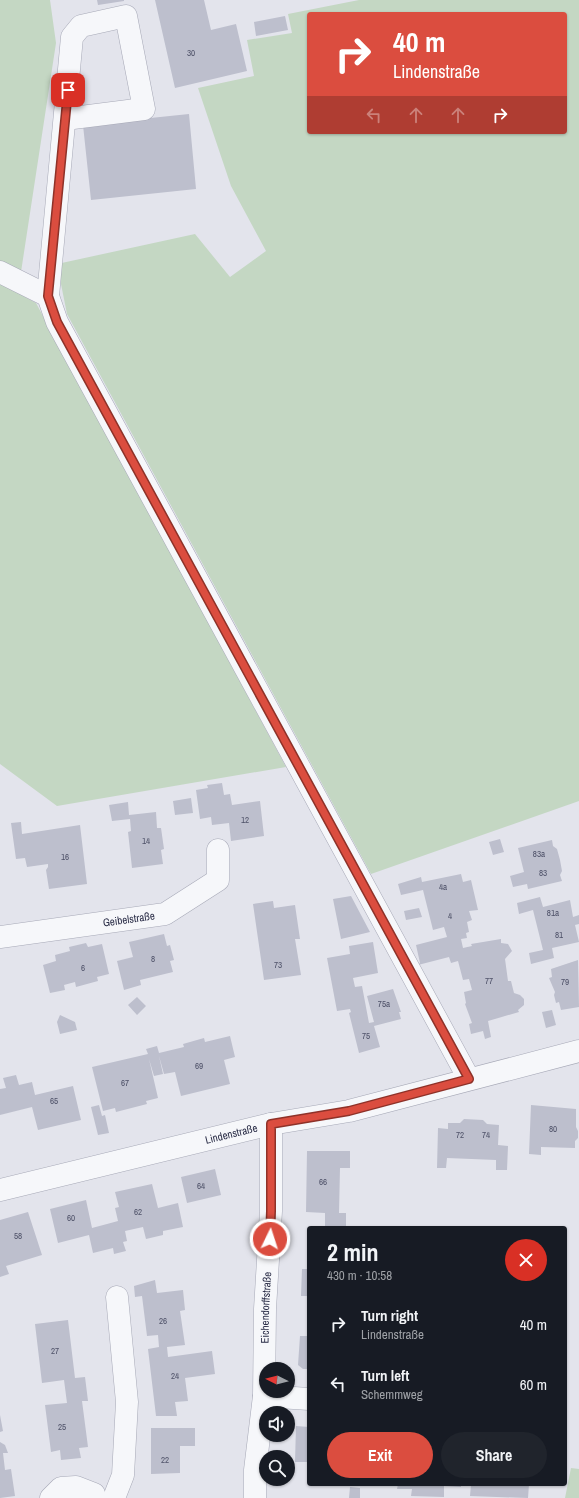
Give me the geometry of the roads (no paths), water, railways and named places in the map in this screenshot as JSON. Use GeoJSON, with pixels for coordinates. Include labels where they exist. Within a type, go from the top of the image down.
{"type":"FeatureCollection","features":[{"type":"Feature","properties":{"kind":"street"},"geometry":{"type":"LineString","coordinates":[[65,118],[144,109],[126,16],[81,26],[72,37],[48,296],[57,322],[469,1079]]}},
{"type":"Feature","properties":{"kind":"street"},"geometry":{"type":"LineString","coordinates":[[0,272],[48,296]]}},
{"type":"Feature","properties":{"kind":"street","name":"Geibelstraße"},"geometry":{"type":"LineString","coordinates":[[0,937],[165,914],[218,880],[218,850]]}},
{"type":"Feature","properties":{"kind":"street","name":"Lindenstraße"},"geometry":{"type":"LineString","coordinates":[[0,1190],[271,1124],[349,1111],[579,1051]]}},
{"type":"Feature","properties":{"kind":"street","name":"Eichendorffstraße"},"geometry":{"type":"LineString","coordinates":[[264,1362],[265,1310],[271,1211],[271,1124]]}},
{"type":"Feature","properties":{"kind":"street"},"geometry":{"type":"LineString","coordinates":[[114,1498],[123,1475],[127,1402],[117,1297]]}},
{"type":"Feature","properties":{"kind":"street","name":"Eichendorffstraße"},"geometry":{"type":"LineString","coordinates":[[255,1498],[256,1470],[264,1398]]}},
{"type":"Feature","properties":{"kind":"street"},"geometry":{"type":"LineString","coordinates":[[294,1398],[307,1399]]}},
{"type":"Feature","properties":{"kind":"street"},"geometry":{"type":"LineString","coordinates":[[52,1498],[61,1488],[76,1487],[94,1494],[95,1498]]}}]}
